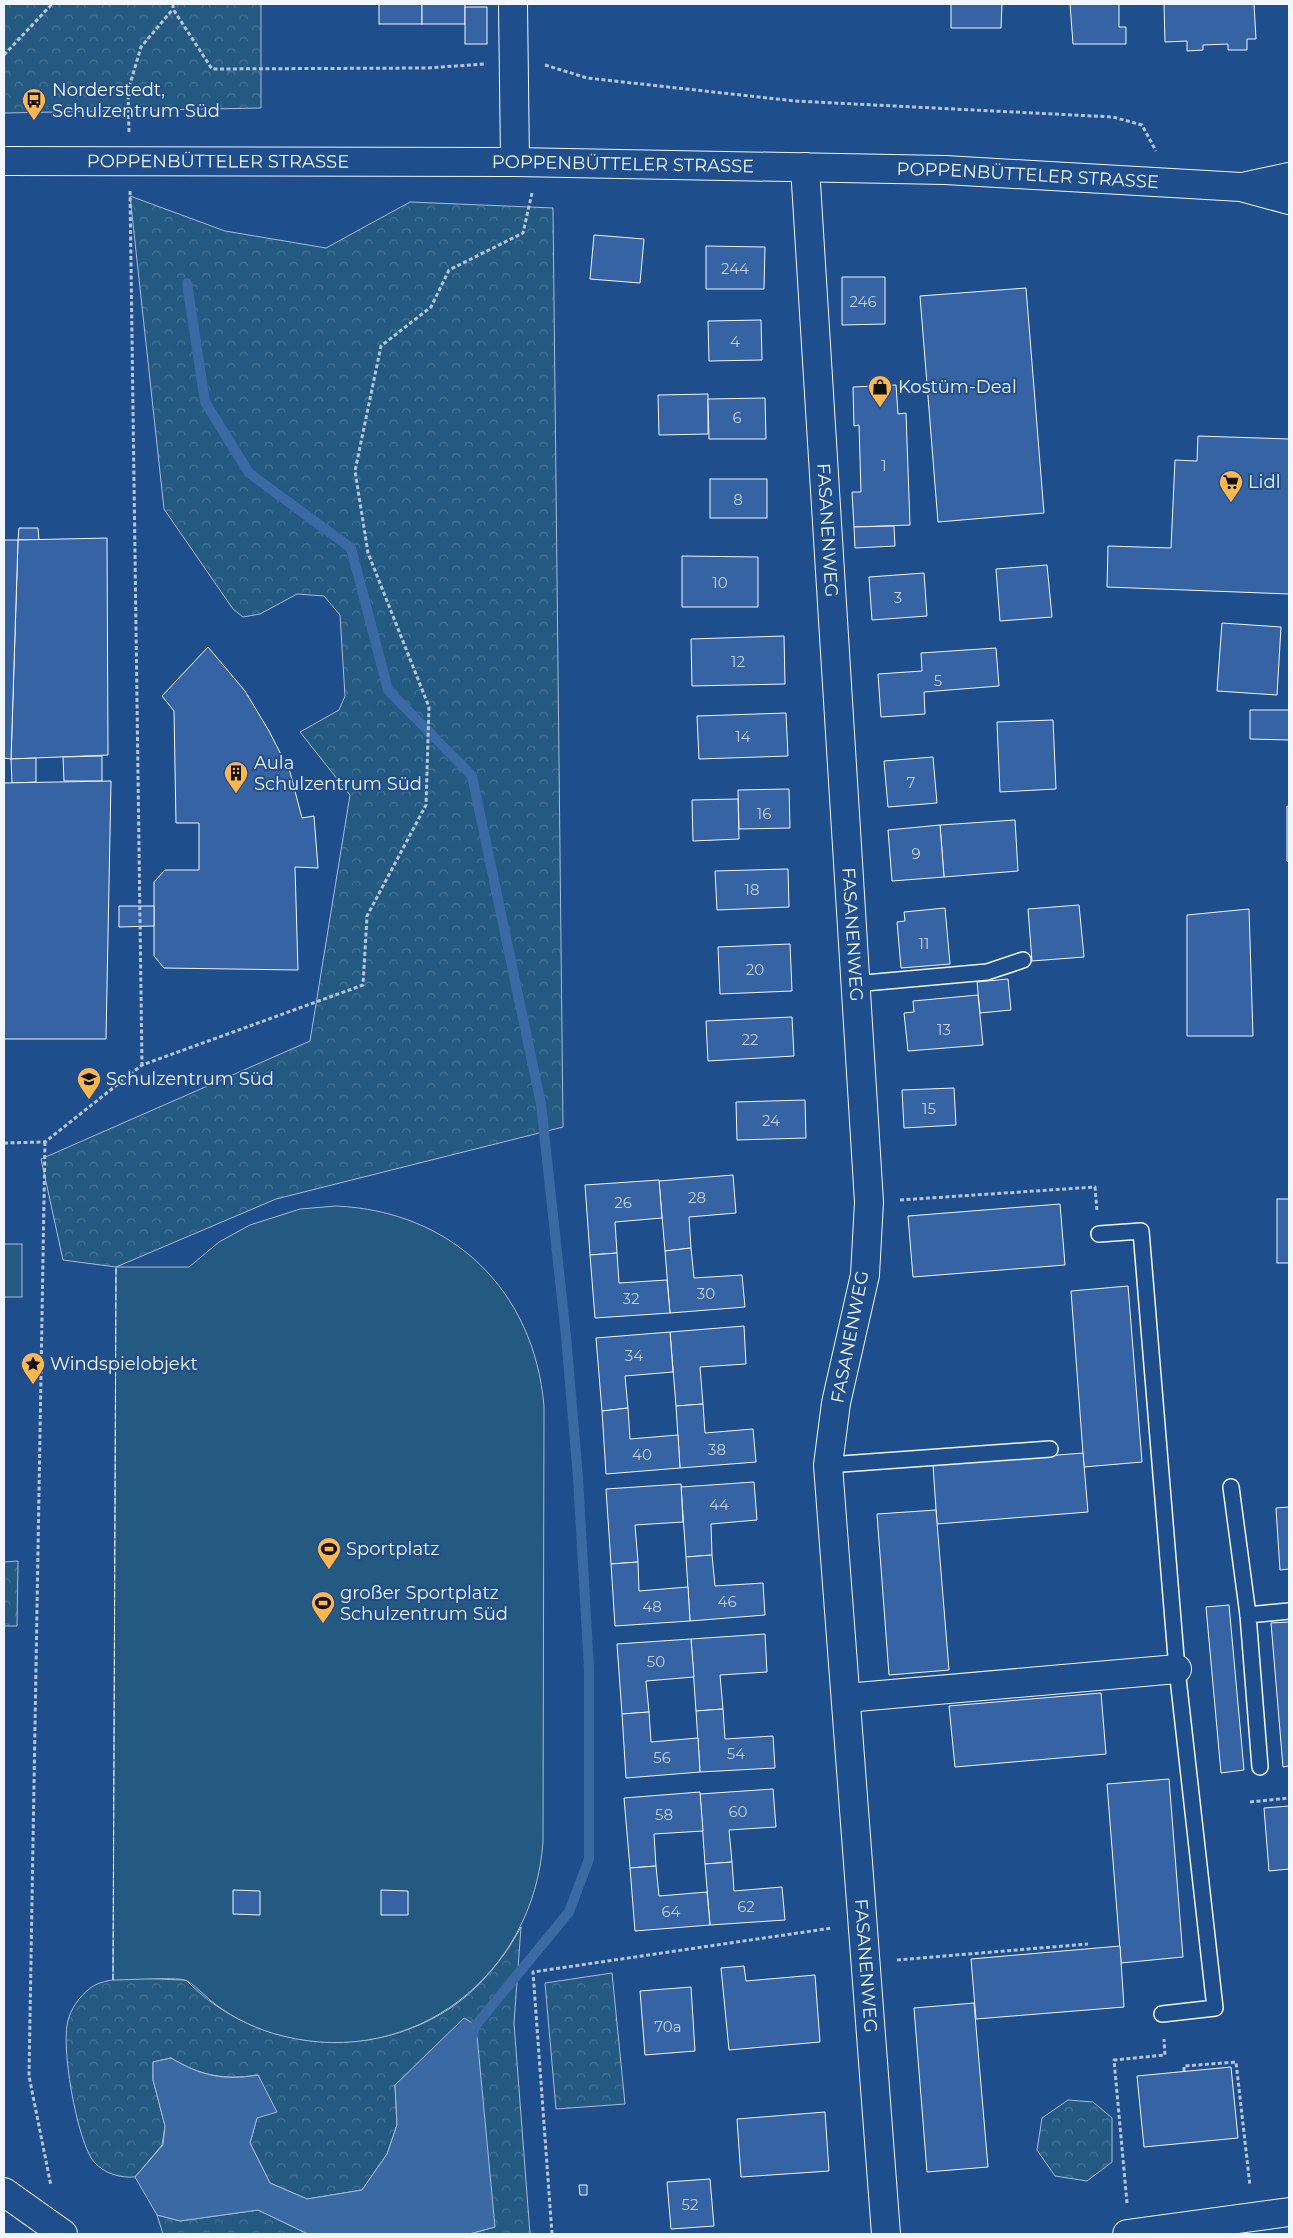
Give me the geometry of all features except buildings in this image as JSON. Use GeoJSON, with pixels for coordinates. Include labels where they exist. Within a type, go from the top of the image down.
{"type":"FeatureCollection","features":[{"type":"Feature","properties":{"kind":"street"},"geometry":{"type":"LineString","coordinates":[[513,4],[513,62],[527,163]]}},
{"type":"Feature","properties":{"kind":"street","name":"POPPENBÜTTELER STRASSE"},"geometry":{"type":"LineString","coordinates":[[4,161],[527,163],[945,170],[1241,187],[1289,200]]}},
{"type":"Feature","properties":{"kind":"street","name":"FASANENWEG"},"geometry":{"type":"LineString","coordinates":[[805,167],[854,984],[869,1202],[865,1275],[836,1404],[828,1465],[886,2234]]}},
{"type":"Feature","properties":{"kind":"street","name":"POPPENBÜTTELER STRASSE"},"geometry":{"type":"LineString","coordinates":[[1241,187],[1289,177]]}},
{"type":"Feature","properties":{"kind":"street"},"geometry":{"type":"LineString","coordinates":[[846,1698],[1177,1669]]}},
{"type":"Feature","properties":{"kind":"street"},"geometry":{"type":"LineString","coordinates":[[4,2192],[63,2234]]}},
{"type":"Feature","properties":{"kind":"street"},"geometry":{"type":"LineString","coordinates":[[1128,2234],[1289,2212]]}},
{"type":"Feature","properties":{"kind":"lane"},"geometry":{"type":"LineString","coordinates":[[854,984],[987,972],[1023,960]]}},
{"type":"Feature","properties":{"kind":"lane"},"geometry":{"type":"LineString","coordinates":[[1099,1234],[1141,1231],[1177,1669],[1215,2008],[1162,2014]]}},
{"type":"Feature","properties":{"kind":"lane"},"geometry":{"type":"LineString","coordinates":[[828,1465],[1050,1449]]}},
{"type":"Feature","properties":{"kind":"lane"},"geometry":{"type":"LineString","coordinates":[[1231,1487],[1248,1615],[1260,1767]]}},
{"type":"Feature","properties":{"kind":"lane"},"geometry":{"type":"LineString","coordinates":[[1248,1615],[1289,1611]]}},
{"type":"Feature","properties":{"kind":"path"},"geometry":{"type":"LineString","coordinates":[[4,55],[52,4]]}},
{"type":"Feature","properties":{"kind":"path"},"geometry":{"type":"LineString","coordinates":[[173,4],[173,9],[212,69],[428,68],[513,62],[554,66],[587,78],[796,101],[1112,117],[1142,125],[1155,148],[1168,182]]}},
{"type":"Feature","properties":{"kind":"path"},"geometry":{"type":"LineString","coordinates":[[142,1065],[128,91],[141,47],[173,9]]}},
{"type":"Feature","properties":{"kind":"path"},"geometry":{"type":"LineString","coordinates":[[4,1143],[45,1142],[142,1065],[363,985],[367,916],[426,804],[429,707],[368,553],[356,471],[357,462],[381,346],[431,306],[449,270],[524,233],[527,163]]}},
{"type":"Feature","properties":{"kind":"path"},"geometry":{"type":"LineString","coordinates":[[45,1142],[29,2076],[51,2187]]}},
{"type":"Feature","properties":{"kind":"path"},"geometry":{"type":"LineString","coordinates":[[869,1202],[1095,1187],[1099,1234]]}},
{"type":"Feature","properties":{"kind":"path"},"geometry":{"type":"LineString","coordinates":[[1250,1802],[1289,1798]]}},
{"type":"Feature","properties":{"kind":"path"},"geometry":{"type":"LineString","coordinates":[[552,2234],[533,1972],[862,1923]]}},
{"type":"Feature","properties":{"kind":"path"},"geometry":{"type":"LineString","coordinates":[[865,1962],[1088,1944]]}},
{"type":"Feature","properties":{"kind":"path"},"geometry":{"type":"LineString","coordinates":[[1128,2234],[1114,2060],[1165,2055],[1162,2014]]}},
{"type":"Feature","properties":{"kind":"path"},"geometry":{"type":"LineString","coordinates":[[1184,2071],[1184,2066],[1236,2062],[1254,2217]]}},
{"type":"Feature","properties":{"kind":"green space"},"geometry":{"type":"Polygon","coordinates":[[[4,4],[261,4],[261,108],[4,113],[4,4]]]}},
{"type":"Feature","properties":{"kind":"green space"},"geometry":{"type":"Polygon","coordinates":[[[130,196],[225,231],[326,248],[410,202],[553,208],[563,1127],[276,1199],[116,1267],[63,1260],[41,1159],[310,1041],[350,795],[300,732],[339,710],[345,696],[340,615],[324,596],[297,594],[260,614],[243,617],[233,609],[164,509],[130,196]]]}},
{"type":"Feature","properties":{"kind":"green space","name":"Sportplatz"},"geometry":{"type":"Polygon","coordinates":[[[336,1206],[378,1211],[416,1223],[450,1241],[480,1264],[504,1293],[524,1327],[537,1364],[544,1406],[543,1842],[535,1890],[517,1933],[491,1970],[459,2001],[420,2024],[378,2038],[331,2043],[283,2036],[256,2027],[212,2002],[185,1980],[113,1980],[116,1267],[189,1267],[219,1242],[250,1225],[300,1209],[336,1206]]]}},
{"type":"Feature","properties":{"kind":"green space"},"geometry":{"type":"Polygon","coordinates":[[[4,1244],[22,1244],[22,1297],[4,1297],[4,1244]]]}},
{"type":"Feature","properties":{"kind":"green space"},"geometry":{"type":"Polygon","coordinates":[[[18,1561],[17,1626],[4,1626],[4,1562],[18,1561]]]}},
{"type":"Feature","properties":{"kind":"green space"},"geometry":{"type":"Polygon","coordinates":[[[521,1927],[514,2023],[530,2234],[469,2234],[495,2227],[395,2085],[397,2125],[387,2154],[362,2190],[307,2199],[270,2183],[250,2143],[257,2118],[258,2075],[223,2077],[192,2069],[171,2058],[153,2062],[153,2080],[165,2126],[162,2145],[135,2177],[118,2176],[108,2172],[94,2162],[88,2151],[71,2091],[66,2047],[67,2029],[71,2012],[83,1995],[95,1985],[115,1980],[140,1978],[186,1980],[214,2004],[245,2022],[279,2035],[314,2041],[350,2042],[386,2036],[420,2025],[452,2007],[473,1990],[491,1971],[508,1949],[521,1927]]]}},
{"type":"Feature","properties":{"kind":"green space"},"geometry":{"type":"Polygon","coordinates":[[[612,1973],[625,2104],[556,2109],[545,1983],[612,1973]]]}},
{"type":"Feature","properties":{"kind":"green space"},"geometry":{"type":"Polygon","coordinates":[[[1068,2100],[1093,2102],[1112,2118],[1112,2162],[1087,2181],[1055,2176],[1037,2150],[1042,2118],[1068,2100]]]}},
{"type":"Feature","properties":{"kind":"green space"},"geometry":{"type":"Polygon","coordinates":[[[258,2210],[308,2234],[163,2234],[157,2215],[180,2221],[258,2210]]]}},
{"type":"Feature","properties":{"kind":"shaded area"},"geometry":{"type":"Polygon","coordinates":[[[464,2018],[476,2025],[495,2227],[469,2234],[308,2234],[258,2210],[180,2221],[157,2215],[135,2177],[163,2145],[165,2126],[153,2080],[153,2062],[171,2058],[192,2069],[213,2076],[246,2077],[258,2075],[277,2112],[257,2118],[250,2143],[270,2183],[307,2199],[362,2190],[387,2154],[397,2125],[395,2085],[464,2018]]]}},
{"type":"Feature","properties":{"kind":"waterway"},"geometry":{"type":"LineString","coordinates":[[187,283],[205,402],[249,473],[351,548],[388,690],[472,776],[541,1104],[566,1336],[578,1478],[589,1669],[589,1859],[569,1912],[476,2025],[472,2038]]}},
{"type":"Feature","properties":{"kind":"fence"},"geometry":{"type":"LineString","coordinates":[[113,1980],[116,1267]]}},
{"type":"Feature","properties":{"kind":"place","name":"Norderstedt, Schulzentrum Süd"},"geometry":{"type":"Point","coordinates":[34,121]}},
{"type":"Feature","properties":{"kind":"place","name":"Kostüm-Deal"},"geometry":{"type":"Point","coordinates":[880,408]}},
{"type":"Feature","properties":{"kind":"place","name":"Lidl"},"geometry":{"type":"Point","coordinates":[1231,503]}},
{"type":"Feature","properties":{"kind":"place","name":"Aula Schulzentrum Süd"},"geometry":{"type":"Point","coordinates":[236,794]}},
{"type":"Feature","properties":{"kind":"place","name":"Schulzentrum Süd"},"geometry":{"type":"Point","coordinates":[89,1100]}},
{"type":"Feature","properties":{"kind":"place","name":"Windspielobjekt"},"geometry":{"type":"Point","coordinates":[33,1385]}},
{"type":"Feature","properties":{"kind":"place","name":"Sportplatz"},"geometry":{"type":"Point","coordinates":[329,1570]}},
{"type":"Feature","properties":{"kind":"place","name":"großer Sportplatz Schulzentrum Süd"},"geometry":{"type":"Point","coordinates":[323,1624]}}]}
